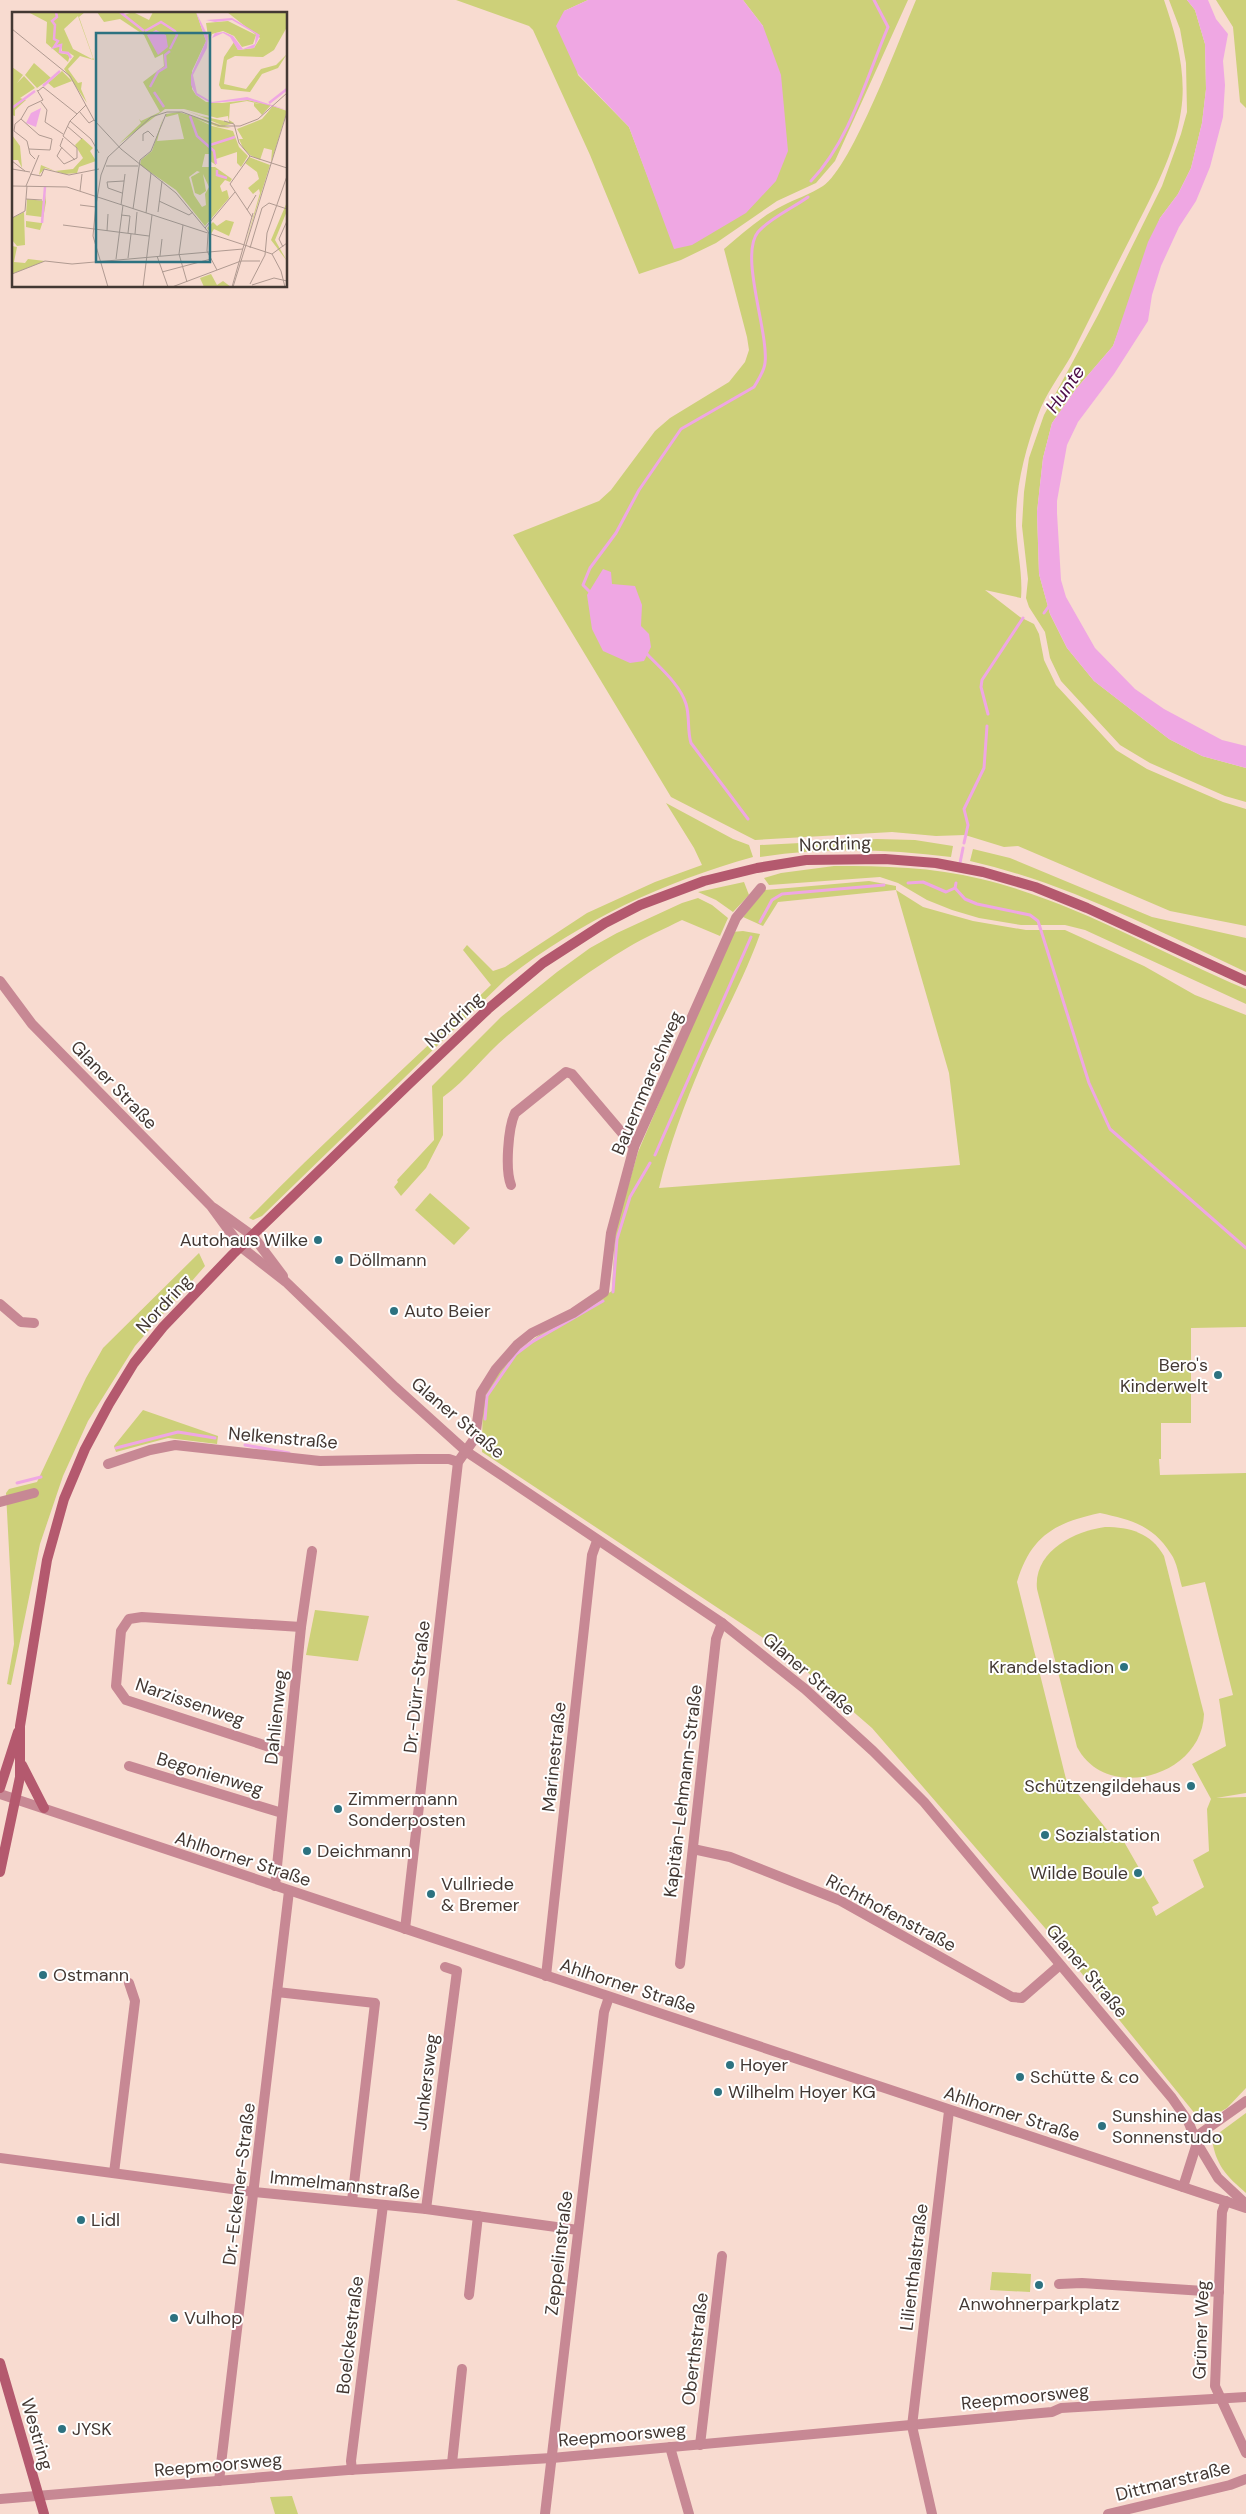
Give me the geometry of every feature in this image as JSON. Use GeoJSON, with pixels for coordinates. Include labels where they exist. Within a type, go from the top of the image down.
{"type":"FeatureCollection","features":[{"type":"Feature","properties":{"kind":"main road","name":"Nordring"},"geometry":{"type":"LineString","coordinates":[[0,1788],[20,1726],[47,1560],[64,1499],[85,1449],[108,1404],[134,1362],[163,1327],[241,1247],[488,1009],[543,963],[596,928],[640,905],[670,893],[736,873],[777,864],[834,858],[885,859],[936,864],[983,872],[1035,888],[1087,908],[1246,981]]}},
{"type":"Feature","properties":{"kind":"main road","name":"Nordring"},"geometry":{"type":"LineString","coordinates":[[15,1799],[22,1766],[20,1726]]}},
{"type":"Feature","properties":{"kind":"main road"},"geometry":{"type":"LineString","coordinates":[[22,1766],[44,1808]]}},
{"type":"Feature","properties":{"kind":"main road"},"geometry":{"type":"LineString","coordinates":[[0,1872],[15,1799]]}},
{"type":"Feature","properties":{"kind":"main road","name":"Westring"},"geometry":{"type":"LineString","coordinates":[[0,2363],[44,2514]]}},
{"type":"Feature","properties":{"kind":"street","name":"Bauernmarschweg"},"geometry":{"type":"LineString","coordinates":[[467,1452],[475,1438],[481,1393],[496,1369],[517,1345],[532,1333],[573,1313],[604,1292],[611,1233],[634,1147],[736,918],[761,888]]}},
{"type":"Feature","properties":{"kind":"street","name":"Glaner Straße"},"geometry":{"type":"LineString","coordinates":[[0,981],[32,1024],[211,1206],[241,1247],[286,1282],[395,1387],[467,1452],[597,1541],[722,1623],[805,1689],[873,1751],[917,1796],[1172,2098],[1188,2121],[1196,2140],[1218,2178],[1246,2206]]}},
{"type":"Feature","properties":{"kind":"street"},"geometry":{"type":"LineString","coordinates":[[512,1185],[507,1176],[509,1144],[515,1113],[566,1072],[572,1074],[634,1147]]}},
{"type":"Feature","properties":{"kind":"street","name":"Glaner Straße"},"geometry":{"type":"LineString","coordinates":[[211,1206],[253,1236],[266,1250],[286,1282]]}},
{"type":"Feature","properties":{"kind":"street"},"geometry":{"type":"LineString","coordinates":[[0,1304],[22,1322],[34,1323]]}},
{"type":"Feature","properties":{"kind":"street","name":"Nelkenstraße"},"geometry":{"type":"LineString","coordinates":[[108,1464],[150,1450],[175,1445],[320,1461],[418,1459],[458,1462]]}},
{"type":"Feature","properties":{"kind":"street"},"geometry":{"type":"LineString","coordinates":[[458,1462],[467,1452]]}},
{"type":"Feature","properties":{"kind":"street","name":"Dr.-Dürr-Straße"},"geometry":{"type":"LineString","coordinates":[[405,1929],[458,1462]]}},
{"type":"Feature","properties":{"kind":"street"},"geometry":{"type":"LineString","coordinates":[[0,1502],[34,1493]]}},
{"type":"Feature","properties":{"kind":"street","name":"Marinestraße"},"geometry":{"type":"LineString","coordinates":[[546,1976],[592,1555],[597,1541]]}},
{"type":"Feature","properties":{"kind":"street","name":"Dahlienweg"},"geometry":{"type":"LineString","coordinates":[[275,1886],[301,1627],[312,1551]]}},
{"type":"Feature","properties":{"kind":"street","name":"Narzissenweg"},"geometry":{"type":"LineString","coordinates":[[288,1753],[126,1700],[116,1686],[121,1631],[129,1619],[142,1617],[301,1627]]}},
{"type":"Feature","properties":{"kind":"street","name":"Kapitän-Lehmann-Straße"},"geometry":{"type":"LineString","coordinates":[[680,1964],[716,1639],[722,1623]]}},
{"type":"Feature","properties":{"kind":"street","name":"Begonienweg"},"geometry":{"type":"LineString","coordinates":[[129,1766],[282,1813]]}},
{"type":"Feature","properties":{"kind":"street","name":"Ahlhorner Straße"},"geometry":{"type":"LineString","coordinates":[[0,1794],[949,2111],[1246,2206]]}},
{"type":"Feature","properties":{"kind":"street","name":"Richthofenstraße"},"geometry":{"type":"LineString","coordinates":[[693,1849],[730,1857],[839,1900],[1012,1996],[1022,1998],[1060,1965]]}},
{"type":"Feature","properties":{"kind":"street","name":"Dr.-Eckener-Straße"},"geometry":{"type":"LineString","coordinates":[[219,2480],[289,1891]]}},
{"type":"Feature","properties":{"kind":"street","name":"Junkersweg"},"geometry":{"type":"LineString","coordinates":[[426,2209],[457,1971],[446,1967]]}},
{"type":"Feature","properties":{"kind":"street"},"geometry":{"type":"LineString","coordinates":[[114,2173],[135,2001],[129,1983]]}},
{"type":"Feature","properties":{"kind":"street"},"geometry":{"type":"LineString","coordinates":[[277,1992],[375,2003],[352,2201]]}},
{"type":"Feature","properties":{"kind":"street","name":"Zeppelinstraße"},"geometry":{"type":"LineString","coordinates":[[545,2514],[604,2012],[609,1997]]}},
{"type":"Feature","properties":{"kind":"street"},"geometry":{"type":"LineString","coordinates":[[1183,2187],[1196,2140],[1246,2101]]}},
{"type":"Feature","properties":{"kind":"street","name":"Lilienthalstraße"},"geometry":{"type":"LineString","coordinates":[[932,2514],[912,2426],[949,2111]]}},
{"type":"Feature","properties":{"kind":"street","name":"Immelmannstraße"},"geometry":{"type":"LineString","coordinates":[[0,2158],[254,2192],[426,2209],[578,2230]]}},
{"type":"Feature","properties":{"kind":"street","name":"Grüner Weg"},"geometry":{"type":"LineString","coordinates":[[1226,2201],[1222,2212],[1215,2386],[1246,2453]]}},
{"type":"Feature","properties":{"kind":"street","name":"Boelckestraße"},"geometry":{"type":"LineString","coordinates":[[352,2470],[351,2461],[383,2205]]}},
{"type":"Feature","properties":{"kind":"street"},"geometry":{"type":"LineString","coordinates":[[469,2294],[478,2216]]}},
{"type":"Feature","properties":{"kind":"street","name":"Oberthstraße"},"geometry":{"type":"LineString","coordinates":[[700,2445],[722,2256]]}},
{"type":"Feature","properties":{"kind":"street"},"geometry":{"type":"LineString","coordinates":[[1059,2284],[1219,2292]]}},
{"type":"Feature","properties":{"kind":"street"},"geometry":{"type":"LineString","coordinates":[[452,2463],[462,2369]]}},
{"type":"Feature","properties":{"kind":"street","name":"Reepmoorsweg"},"geometry":{"type":"LineString","coordinates":[[0,2499],[352,2470],[552,2458],[912,2426],[1052,2412],[1062,2408],[1246,2397]]}},
{"type":"Feature","properties":{"kind":"street"},"geometry":{"type":"LineString","coordinates":[[670,2447],[689,2514]]}},
{"type":"Feature","properties":{"kind":"street","name":"Dittmarstraße"},"geometry":{"type":"LineString","coordinates":[[1108,2514],[1230,2485],[1246,2478]]}},
{"type":"Feature","properties":{"kind":"green space"},"geometry":{"type":"Polygon","coordinates":[[[456,0],[588,0],[564,11],[578,75],[629,127],[675,249],[763,26],[743,0],[908,0],[835,161],[816,183],[777,201],[716,243],[681,260],[639,274],[590,155],[533,30],[529,26],[456,0]]]}},
{"type":"Feature","properties":{"kind":"green space"},"geometry":{"type":"Polygon","coordinates":[[[916,0],[1164,0],[1176,40],[1183,83],[1181,111],[1174,142],[1149,202],[1071,356],[1045,400],[1033,428],[1022,470],[1016,512],[1021,598],[985,590],[1020,617],[1034,624],[1039,634],[1044,660],[1056,685],[1116,750],[1147,769],[1223,802],[1246,809],[1246,926],[1170,911],[1018,846],[1004,847],[965,835],[936,836],[892,832],[755,840],[671,797],[513,535],[599,501],[611,490],[655,431],[670,418],[729,382],[745,362],[749,350],[747,337],[724,249],[766,215],[818,189],[835,174],[861,129],[916,0]]]}},
{"type":"Feature","properties":{"kind":"green space"},"geometry":{"type":"Polygon","coordinates":[[[1169,0],[1187,0],[1195,10],[1205,44],[1206,89],[1202,123],[1191,168],[1178,194],[1160,218],[1113,346],[1076,389],[1052,423],[1043,458],[1037,512],[1039,574],[1050,614],[1067,648],[1094,681],[1169,739],[1202,756],[1246,768],[1246,802],[1225,796],[1150,763],[1120,745],[1061,681],[1050,658],[1045,632],[1029,607],[1026,598],[1028,579],[1022,526],[1029,458],[1044,415],[1098,315],[1162,186],[1187,112],[1186,63],[1180,29],[1169,0]]]}},
{"type":"Feature","properties":{"kind":"green space"},"geometry":{"type":"Polygon","coordinates":[[[1216,0],[1246,0],[1246,108],[1240,102],[1233,27],[1216,0]]]}},
{"type":"Feature","properties":{"kind":"green space"},"geometry":{"type":"Polygon","coordinates":[[[666,803],[733,839],[749,845],[753,857],[687,878],[655,891],[593,922],[534,958],[506,979],[262,1216],[253,1220],[249,1218],[308,1159],[491,985],[463,950],[467,945],[493,971],[505,967],[587,913],[655,882],[702,865],[694,848],[666,803]]]}},
{"type":"Feature","properties":{"kind":"green space"},"geometry":{"type":"Polygon","coordinates":[[[877,839],[915,840],[953,846],[951,857],[903,852],[832,850],[760,857],[760,845],[877,839]]]}},
{"type":"Feature","properties":{"kind":"green space"},"geometry":{"type":"Polygon","coordinates":[[[973,849],[1010,858],[1152,917],[1246,938],[1246,972],[1111,909],[1006,870],[970,861],[973,849]]]}},
{"type":"Feature","properties":{"kind":"green space"},"geometry":{"type":"Polygon","coordinates":[[[834,866],[889,867],[945,872],[981,879],[1049,900],[1115,928],[1246,989],[1246,1004],[1085,930],[1065,925],[1021,925],[979,918],[927,900],[898,883],[880,877],[769,885],[764,878],[781,873],[834,866]]]}},
{"type":"Feature","properties":{"kind":"green space"},"geometry":{"type":"Polygon","coordinates":[[[869,881],[896,886],[896,890],[778,902],[763,926],[743,917],[765,890],[869,881]]]}},
{"type":"Feature","properties":{"kind":"green space"},"geometry":{"type":"Polygon","coordinates":[[[744,882],[749,895],[733,912],[716,900],[698,892],[744,882]]]}},
{"type":"Feature","properties":{"kind":"green space"},"geometry":{"type":"Polygon","coordinates":[[[896,890],[923,907],[973,921],[1026,930],[1065,930],[1144,966],[1195,995],[1246,1015],[1246,1327],[1191,1328],[1191,1423],[1161,1423],[1161,1459],[1159,1459],[1160,1475],[1246,1473],[1246,1793],[1216,1798],[1246,1797],[1246,2088],[1227,2108],[1210,2118],[1196,2115],[1045,1928],[872,1728],[783,1651],[482,1452],[484,1400],[494,1378],[522,1348],[559,1322],[612,1291],[615,1232],[638,1152],[732,932],[743,931],[760,934],[690,1094],[659,1188],[960,1165],[949,1073],[896,890]],[[1100,1513],[1084,1517],[1057,1527],[1046,1534],[1029,1553],[1017,1582],[1066,1779],[1117,1842],[1123,1840],[1159,1903],[1152,1907],[1156,1916],[1204,1887],[1193,1860],[1209,1851],[1207,1809],[1211,1799],[1192,1764],[1226,1746],[1219,1699],[1233,1695],[1205,1582],[1182,1587],[1173,1557],[1157,1536],[1131,1521],[1100,1513]]]}},
{"type":"Feature","properties":{"kind":"green space"},"geometry":{"type":"Polygon","coordinates":[[[698,898],[712,905],[728,918],[720,936],[682,920],[641,940],[611,958],[566,989],[521,1024],[443,1097],[443,1135],[426,1168],[401,1196],[394,1187],[398,1182],[397,1180],[434,1140],[432,1086],[501,1017],[590,948],[617,933],[682,903],[698,898]]]}},
{"type":"Feature","properties":{"kind":"green space"},"geometry":{"type":"Polygon","coordinates":[[[430,1193],[470,1228],[454,1245],[415,1210],[430,1193]]]}},
{"type":"Feature","properties":{"kind":"green space"},"geometry":{"type":"Polygon","coordinates":[[[199,1253],[205,1266],[135,1346],[88,1421],[63,1476],[40,1544],[11,1685],[7,1684],[14,1644],[6,1493],[9,1489],[37,1482],[86,1378],[103,1348],[199,1253]]]}},
{"type":"Feature","properties":{"kind":"green space"},"geometry":{"type":"Polygon","coordinates":[[[143,1410],[218,1436],[217,1444],[168,1438],[116,1452],[114,1446],[143,1410]]]}},
{"type":"Feature","properties":{"kind":"green space","name":"Krandelstadion"},"geometry":{"type":"Polygon","coordinates":[[[1105,1527],[1123,1528],[1139,1533],[1153,1542],[1164,1556],[1204,1714],[1199,1736],[1187,1754],[1171,1767],[1151,1775],[1129,1778],[1109,1774],[1091,1764],[1077,1747],[1037,1589],[1038,1576],[1042,1564],[1049,1554],[1058,1546],[1081,1533],[1105,1527]]]}},
{"type":"Feature","properties":{"kind":"green space"},"geometry":{"type":"Polygon","coordinates":[[[315,1610],[369,1616],[358,1661],[306,1655],[315,1610]]]}},
{"type":"Feature","properties":{"kind":"green space"},"geometry":{"type":"Polygon","coordinates":[[[1246,2113],[1246,2193],[1223,2169],[1216,2155],[1212,2138],[1246,2113]]]}},
{"type":"Feature","properties":{"kind":"green space"},"geometry":{"type":"Polygon","coordinates":[[[992,2272],[1031,2274],[1030,2292],[990,2290],[992,2272]]]}},
{"type":"Feature","properties":{"kind":"green space"},"geometry":{"type":"Polygon","coordinates":[[[292,2496],[298,2514],[275,2514],[270,2497],[292,2496]]]}},
{"type":"Feature","properties":{"kind":"shaded area"},"geometry":{"type":"Polygon","coordinates":[[[588,0],[743,0],[763,26],[781,75],[788,151],[776,181],[746,213],[692,245],[674,249],[629,127],[578,74],[556,26],[564,11],[588,0]]]}},
{"type":"Feature","properties":{"kind":"shaded area"},"geometry":{"type":"Polygon","coordinates":[[[1187,0],[1208,0],[1216,19],[1228,34],[1223,61],[1225,85],[1223,117],[1210,167],[1196,201],[1179,227],[1161,266],[1152,295],[1148,321],[1114,374],[1078,422],[1067,445],[1057,501],[1061,580],[1066,597],[1095,648],[1135,689],[1164,709],[1222,740],[1246,746],[1246,768],[1202,756],[1169,739],[1094,681],[1067,648],[1050,614],[1039,574],[1037,512],[1043,458],[1052,423],[1076,389],[1113,346],[1148,242],[1160,218],[1178,194],[1191,168],[1202,123],[1206,89],[1205,44],[1195,10],[1187,0]]]}},
{"type":"Feature","properties":{"kind":"shaded area"},"geometry":{"type":"Polygon","coordinates":[[[603,569],[611,572],[612,584],[635,586],[642,605],[641,626],[649,634],[651,647],[644,661],[630,663],[603,651],[592,629],[587,595],[603,569]]]}},
{"type":"Feature","properties":{"kind":"waterway"},"geometry":{"type":"LineString","coordinates":[[811,181],[825,165],[847,128],[888,27],[874,0]]}},
{"type":"Feature","properties":{"kind":"waterway"},"geometry":{"type":"LineString","coordinates":[[592,594],[583,585],[590,568],[616,533],[639,490],[681,429],[754,387],[761,376],[765,363],[765,350],[753,276],[753,243],[758,232],[763,227],[808,197]]}},
{"type":"Feature","properties":{"kind":"waterway"},"geometry":{"type":"LineString","coordinates":[[1044,613],[1049,606]]}},
{"type":"Feature","properties":{"kind":"waterway"},"geometry":{"type":"LineString","coordinates":[[988,714],[981,687],[982,680],[1023,618]]}},
{"type":"Feature","properties":{"kind":"waterway"},"geometry":{"type":"LineString","coordinates":[[645,652],[669,676],[679,690],[686,704],[691,743],[748,819]]}},
{"type":"Feature","properties":{"kind":"waterway"},"geometry":{"type":"LineString","coordinates":[[964,843],[968,825],[964,809],[984,768],[987,726]]}},
{"type":"Feature","properties":{"kind":"waterway"},"geometry":{"type":"LineString","coordinates":[[960,863],[963,848]]}},
{"type":"Feature","properties":{"kind":"waterway"},"geometry":{"type":"LineString","coordinates":[[908,883],[923,882],[946,892],[955,888]]}},
{"type":"Feature","properties":{"kind":"waterway"},"geometry":{"type":"LineString","coordinates":[[956,883],[955,888],[965,899],[977,904],[1030,915],[1038,921],[1089,1083],[1110,1129],[1246,1248]]}},
{"type":"Feature","properties":{"kind":"waterway"},"geometry":{"type":"LineString","coordinates":[[760,922],[772,900],[782,894],[884,885]]}},
{"type":"Feature","properties":{"kind":"waterway"},"geometry":{"type":"LineString","coordinates":[[655,1155],[751,937]]}},
{"type":"Feature","properties":{"kind":"waterway"},"geometry":{"type":"LineString","coordinates":[[613,1292],[617,1239],[630,1197],[650,1163]]}},
{"type":"Feature","properties":{"kind":"waterway"},"geometry":{"type":"LineString","coordinates":[[485,1419],[487,1396],[516,1354],[532,1342],[603,1301]]}},
{"type":"Feature","properties":{"kind":"waterway"},"geometry":{"type":"LineString","coordinates":[[458,1425],[466,1421]]}},
{"type":"Feature","properties":{"kind":"waterway"},"geometry":{"type":"LineString","coordinates":[[116,1448],[178,1432],[215,1438]]}},
{"type":"Feature","properties":{"kind":"waterway"},"geometry":{"type":"LineString","coordinates":[[245,1445],[289,1453]]}},
{"type":"Feature","properties":{"kind":"waterway"},"geometry":{"type":"LineString","coordinates":[[17,1483],[41,1477]]}},
{"type":"Feature","properties":{"kind":"place","name":"Autohaus Wilke"},"geometry":{"type":"Point","coordinates":[318,1240]}},
{"type":"Feature","properties":{"kind":"place","name":"Döllmann"},"geometry":{"type":"Point","coordinates":[339,1260]}},
{"type":"Feature","properties":{"kind":"place","name":"Auto Beier"},"geometry":{"type":"Point","coordinates":[394,1311]}},
{"type":"Feature","properties":{"kind":"place","name":"Bero's Kinderwelt"},"geometry":{"type":"Point","coordinates":[1218,1375]}},
{"type":"Feature","properties":{"kind":"place","name":"Krandelstadion"},"geometry":{"type":"Point","coordinates":[1124,1667]}},
{"type":"Feature","properties":{"kind":"place","name":"Schützengildehaus"},"geometry":{"type":"Point","coordinates":[1191,1786]}},
{"type":"Feature","properties":{"kind":"place","name":"Zimmermann Sonderposten"},"geometry":{"type":"Point","coordinates":[338,1809]}},
{"type":"Feature","properties":{"kind":"place","name":"Sozialstation"},"geometry":{"type":"Point","coordinates":[1045,1835]}},
{"type":"Feature","properties":{"kind":"place","name":"Deichmann"},"geometry":{"type":"Point","coordinates":[307,1851]}},
{"type":"Feature","properties":{"kind":"place","name":"Wilde Boule"},"geometry":{"type":"Point","coordinates":[1138,1873]}},
{"type":"Feature","properties":{"kind":"place","name":"Vullriede & Bremer"},"geometry":{"type":"Point","coordinates":[431,1894]}},
{"type":"Feature","properties":{"kind":"place","name":"Ostmann"},"geometry":{"type":"Point","coordinates":[43,1975]}},
{"type":"Feature","properties":{"kind":"place","name":"Hoyer"},"geometry":{"type":"Point","coordinates":[730,2065]}},
{"type":"Feature","properties":{"kind":"place","name":"Schütte & co"},"geometry":{"type":"Point","coordinates":[1020,2077]}},
{"type":"Feature","properties":{"kind":"place","name":"Wilhelm Hoyer KG"},"geometry":{"type":"Point","coordinates":[718,2092]}},
{"type":"Feature","properties":{"kind":"place","name":"Sunshine das Sonnenstudo"},"geometry":{"type":"Point","coordinates":[1102,2126]}},
{"type":"Feature","properties":{"kind":"place","name":"Lidl"},"geometry":{"type":"Point","coordinates":[81,2220]}},
{"type":"Feature","properties":{"kind":"place","name":"Anwohnerparkplatz"},"geometry":{"type":"Point","coordinates":[1039,2285]}},
{"type":"Feature","properties":{"kind":"place","name":"Vulhop"},"geometry":{"type":"Point","coordinates":[174,2318]}},
{"type":"Feature","properties":{"kind":"place","name":"JYSK"},"geometry":{"type":"Point","coordinates":[62,2429]}},
{"type":"Feature","properties":{"kind":"water label","name":"Hunte"},"geometry":{"type":"Point","coordinates":[1065,389]}}]}
